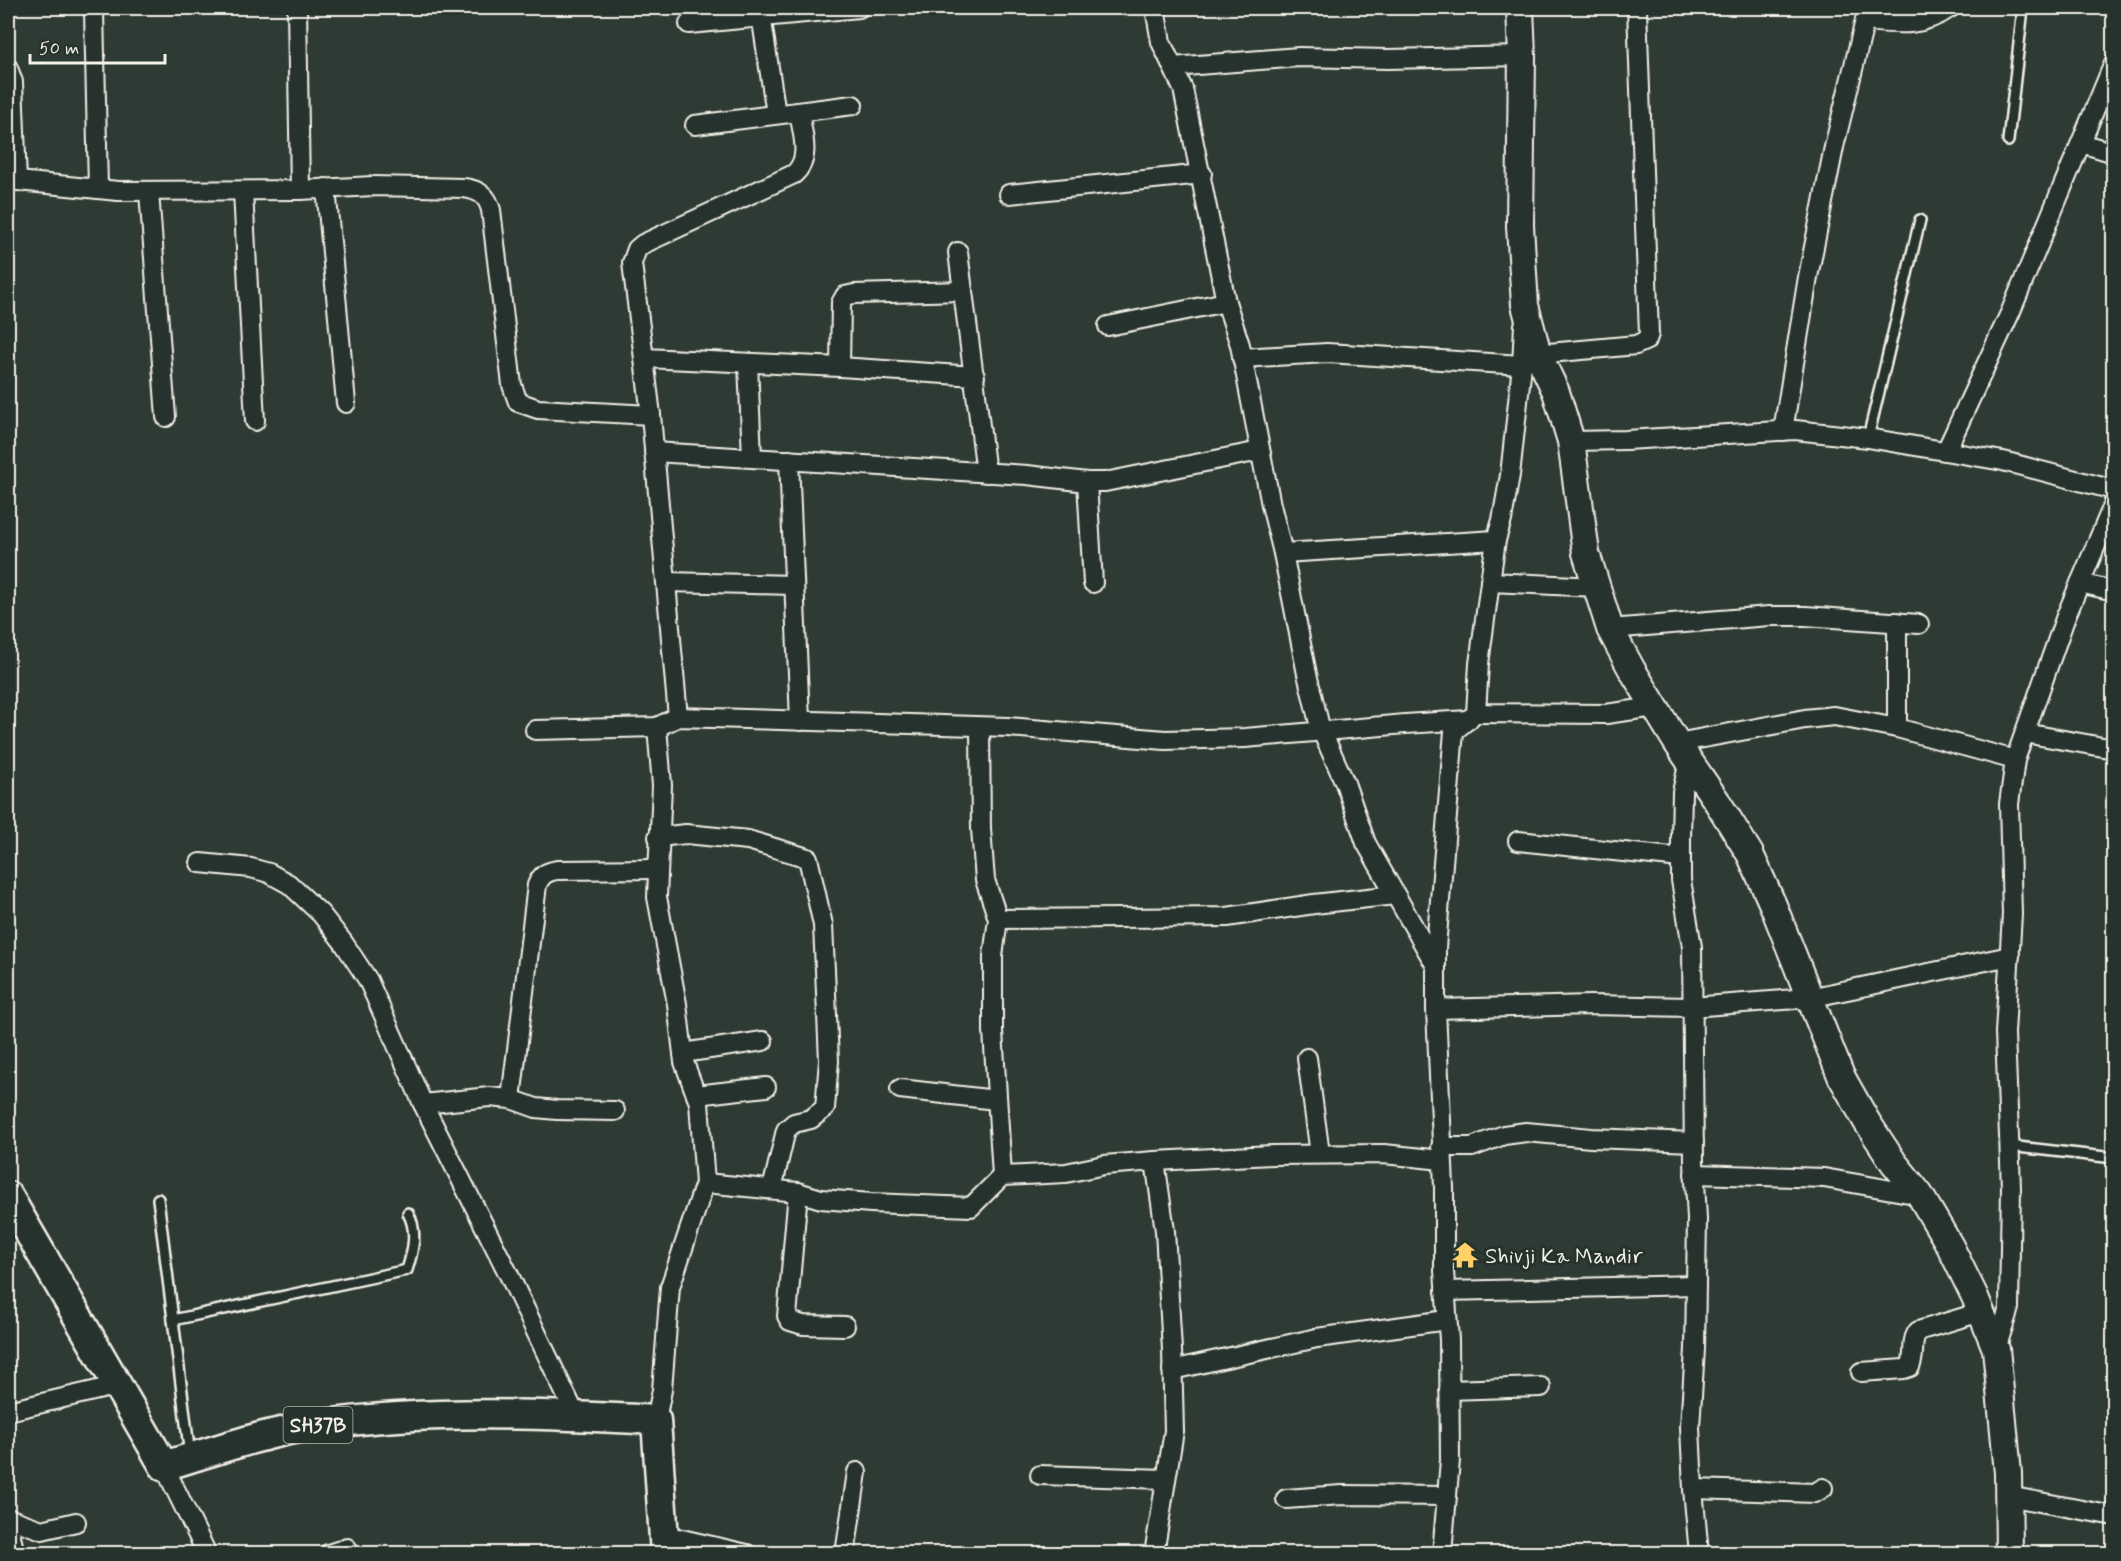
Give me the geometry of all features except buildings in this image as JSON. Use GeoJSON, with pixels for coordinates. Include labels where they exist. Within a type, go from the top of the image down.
{"type":"FeatureCollection","features":[{"type":"Feature","properties":{"kind":"main road"},"geometry":{"type":"LineString","coordinates":[[9,1202],[118,1385],[177,1462]]}},
{"type":"Feature","properties":{"kind":"main road","name":"SH37B"},"geometry":{"type":"LineString","coordinates":[[177,1462],[281,1432],[316,1425],[369,1419],[444,1415],[576,1416],[656,1420]]}},
{"type":"Feature","properties":{"kind":"main road"},"geometry":{"type":"LineString","coordinates":[[656,1420],[664,1544]]}},
{"type":"Feature","properties":{"kind":"street"},"geometry":{"type":"LineString","coordinates":[[297,8],[300,190]]}},
{"type":"Feature","properties":{"kind":"street"},"geometry":{"type":"LineString","coordinates":[[689,24],[760,12],[859,8]]}},
{"type":"Feature","properties":{"kind":"street"},"geometry":{"type":"LineString","coordinates":[[1155,8],[1161,42],[1183,89],[1227,302],[1242,358],[1307,674],[1322,732],[1345,783],[1366,843],[1436,966]]}},
{"type":"Feature","properties":{"kind":"street"},"geometry":{"type":"LineString","coordinates":[[1449,1553],[1448,1320],[1445,1291],[1436,966],[1454,731],[1472,717],[1496,540],[1502,520],[1530,359],[1520,226],[1522,56],[1520,8]]}},
{"type":"Feature","properties":{"kind":"street"},"geometry":{"type":"LineString","coordinates":[[1242,358],[1327,353],[1530,359],[1636,345],[1647,340],[1649,334],[1636,8]]}},
{"type":"Feature","properties":{"kind":"street"},"geometry":{"type":"LineString","coordinates":[[1783,431],[1810,266],[1834,147],[1866,14],[1902,24],[1917,23],[1929,20],[1950,8]]}},
{"type":"Feature","properties":{"kind":"street"},"geometry":{"type":"LineString","coordinates":[[94,12],[98,189]]}},
{"type":"Feature","properties":{"kind":"street"},"geometry":{"type":"LineString","coordinates":[[760,12],[776,114]]}},
{"type":"Feature","properties":{"kind":"street"},"geometry":{"type":"LineString","coordinates":[[1173,67],[1299,57],[1388,59],[1522,56]]}},
{"type":"Feature","properties":{"kind":"street"},"geometry":{"type":"LineString","coordinates":[[1946,451],[2011,311],[2114,63]]}},
{"type":"Feature","properties":{"kind":"street"},"geometry":{"type":"LineString","coordinates":[[8,68],[13,82],[12,180],[149,192],[300,190],[373,186],[476,190],[489,201],[491,210],[512,385],[518,402],[538,409],[651,415]]}},
{"type":"Feature","properties":{"kind":"street"},"geometry":{"type":"LineString","coordinates":[[696,125],[853,105]]}},
{"type":"Feature","properties":{"kind":"street"},"geometry":{"type":"LineString","coordinates":[[678,717],[651,415],[632,263],[637,249],[643,244],[794,174],[800,168],[804,158],[799,112]]}},
{"type":"Feature","properties":{"kind":"street"},"geometry":{"type":"LineString","coordinates":[[2081,143],[2114,153]]}},
{"type":"Feature","properties":{"kind":"street"},"geometry":{"type":"LineString","coordinates":[[1009,194],[1202,174]]}},
{"type":"Feature","properties":{"kind":"street"},"geometry":{"type":"LineString","coordinates":[[326,189],[346,403]]}},
{"type":"Feature","properties":{"kind":"street"},"geometry":{"type":"LineString","coordinates":[[243,191],[255,420]]}},
{"type":"Feature","properties":{"kind":"street"},"geometry":{"type":"LineString","coordinates":[[149,192],[166,417]]}},
{"type":"Feature","properties":{"kind":"street"},"geometry":{"type":"LineString","coordinates":[[958,252],[986,473]]}},
{"type":"Feature","properties":{"kind":"street"},"geometry":{"type":"LineString","coordinates":[[840,367],[841,303],[845,296],[963,291]]}},
{"type":"Feature","properties":{"kind":"street"},"geometry":{"type":"LineString","coordinates":[[1108,326],[1227,302]]}},
{"type":"Feature","properties":{"kind":"street"},"geometry":{"type":"LineString","coordinates":[[644,358],[975,376]]}},
{"type":"Feature","properties":{"kind":"street"},"geometry":{"type":"LineString","coordinates":[[1530,359],[1556,392],[1571,441],[1586,553],[1610,630],[1683,752],[1750,854],[1846,1085],[1894,1163],[1920,1195],[1950,1246],[1996,1349],[2008,1473],[2009,1554]]}},
{"type":"Feature","properties":{"kind":"street"},"geometry":{"type":"LineString","coordinates":[[748,363],[752,458]]}},
{"type":"Feature","properties":{"kind":"street"},"geometry":{"type":"LineString","coordinates":[[1571,441],[1795,430],[1868,438],[2003,461],[2114,490]]}},
{"type":"Feature","properties":{"kind":"street"},"geometry":{"type":"LineString","coordinates":[[654,452],[1105,482],[1260,451]]}},
{"type":"Feature","properties":{"kind":"street"},"geometry":{"type":"LineString","coordinates":[[789,460],[800,721]]}},
{"type":"Feature","properties":{"kind":"street"},"geometry":{"type":"LineString","coordinates":[[1086,482],[1092,583]]}},
{"type":"Feature","properties":{"kind":"street"},"geometry":{"type":"LineString","coordinates":[[1996,1349],[2009,1308],[2011,1188],[2006,1033],[2013,914],[2009,804],[2015,760],[2066,616],[2114,503]]}},
{"type":"Feature","properties":{"kind":"street"},"geometry":{"type":"LineString","coordinates":[[1283,553],[1496,540]]}},
{"type":"Feature","properties":{"kind":"street"},"geometry":{"type":"LineString","coordinates":[[666,582],[794,585]]}},
{"type":"Feature","properties":{"kind":"street"},"geometry":{"type":"LineString","coordinates":[[1490,582],[1597,587]]}},
{"type":"Feature","properties":{"kind":"street"},"geometry":{"type":"LineString","coordinates":[[2080,583],[2114,591]]}},
{"type":"Feature","properties":{"kind":"street"},"geometry":{"type":"LineString","coordinates":[[1610,630],[1769,616],[1805,616],[1919,624]]}},
{"type":"Feature","properties":{"kind":"street"},"geometry":{"type":"LineString","coordinates":[[1897,622],[1897,728]]}},
{"type":"Feature","properties":{"kind":"street"},"geometry":{"type":"LineString","coordinates":[[535,730],[657,727],[678,717],[980,726],[1165,740],[1245,738],[1472,717],[1606,714],[1655,707]]}},
{"type":"Feature","properties":{"kind":"street"},"geometry":{"type":"LineString","coordinates":[[1683,752],[1819,717],[1852,719],[1897,728],[2015,760]]}},
{"type":"Feature","properties":{"kind":"street"},"geometry":{"type":"LineString","coordinates":[[980,726],[981,829],[985,880],[998,919],[993,956],[993,1032],[1002,1176]]}},
{"type":"Feature","properties":{"kind":"street"},"geometry":{"type":"LineString","coordinates":[[656,1420],[662,1390],[670,1287],[705,1183],[699,1103],[683,1053],[677,1004],[657,897],[662,785],[657,727]]}},
{"type":"Feature","properties":{"kind":"street"},"geometry":{"type":"LineString","coordinates":[[2025,733],[2114,749]]}},
{"type":"Feature","properties":{"kind":"street"},"geometry":{"type":"LineString","coordinates":[[1683,752],[1681,880],[1692,947],[1694,1174],[1697,1219],[1695,1349],[1690,1427],[1699,1554]]}},
{"type":"Feature","properties":{"kind":"street"},"geometry":{"type":"LineString","coordinates":[[658,837],[686,834],[748,840],[808,858],[823,925],[829,1061],[825,1108],[811,1119],[794,1123],[786,1130],[772,1189]]}},
{"type":"Feature","properties":{"kind":"street"},"geometry":{"type":"LineString","coordinates":[[1518,842],[1681,858]]}},
{"type":"Feature","properties":{"kind":"street"},"geometry":{"type":"LineString","coordinates":[[200,863],[251,868],[269,873],[289,884],[321,915],[344,942],[368,980],[423,1104],[509,1275],[576,1416]]}},
{"type":"Feature","properties":{"kind":"street"},"geometry":{"type":"LineString","coordinates":[[511,1099],[537,885],[540,878],[549,871],[557,870],[658,869]]}},
{"type":"Feature","properties":{"kind":"street"},"geometry":{"type":"LineString","coordinates":[[998,919],[1227,917],[1395,895]]}},
{"type":"Feature","properties":{"kind":"street"},"geometry":{"type":"LineString","coordinates":[[1436,1009],[1590,1005],[1692,1007],[1809,998],[2010,956]]}},
{"type":"Feature","properties":{"kind":"street"},"geometry":{"type":"LineString","coordinates":[[683,1053],[763,1041]]}},
{"type":"Feature","properties":{"kind":"street"},"geometry":{"type":"LineString","coordinates":[[1307,1058],[1320,1154]]}},
{"type":"Feature","properties":{"kind":"street"},"geometry":{"type":"LineString","coordinates":[[696,1095],[766,1087]]}},
{"type":"Feature","properties":{"kind":"street"},"geometry":{"type":"LineString","coordinates":[[900,1089],[996,1100]]}},
{"type":"Feature","properties":{"kind":"street"},"geometry":{"type":"LineString","coordinates":[[423,1104],[480,1097],[511,1099],[536,1108],[615,1111]]}},
{"type":"Feature","properties":{"kind":"street"},"geometry":{"type":"LineString","coordinates":[[705,1183],[798,1192],[821,1199],[841,1201],[971,1207],[1002,1176],[1066,1173],[1104,1165],[1320,1154],[1442,1154],[1472,1147],[1504,1135],[1526,1132],[1591,1138],[1694,1142]]}},
{"type":"Feature","properties":{"kind":"street"},"geometry":{"type":"LineString","coordinates":[[1154,1554],[1174,1431],[1165,1231],[1155,1161]]}},
{"type":"Feature","properties":{"kind":"street"},"geometry":{"type":"LineString","coordinates":[[1694,1174],[1824,1178],[1920,1195]]}},
{"type":"Feature","properties":{"kind":"street"},"geometry":{"type":"LineString","coordinates":[[798,1192],[787,1316],[790,1321],[803,1325],[845,1326]]}},
{"type":"Feature","properties":{"kind":"street"},"geometry":{"type":"LineString","coordinates":[[1445,1291],[1696,1285]]}},
{"type":"Feature","properties":{"kind":"street"},"geometry":{"type":"LineString","coordinates":[[1861,1372],[1904,1370],[1910,1367],[1914,1356],[1914,1335],[1918,1331],[1981,1312]]}},
{"type":"Feature","properties":{"kind":"street"},"geometry":{"type":"LineString","coordinates":[[1172,1370],[1317,1338],[1448,1320]]}},
{"type":"Feature","properties":{"kind":"street"},"geometry":{"type":"LineString","coordinates":[[8,1411],[118,1385]]}},
{"type":"Feature","properties":{"kind":"street"},"geometry":{"type":"LineString","coordinates":[[1449,1390],[1541,1388]]}},
{"type":"Feature","properties":{"kind":"street"},"geometry":{"type":"LineString","coordinates":[[177,1462],[207,1554]]}},
{"type":"Feature","properties":{"kind":"street"},"geometry":{"type":"LineString","coordinates":[[845,1554],[857,1472]]}},
{"type":"Feature","properties":{"kind":"street"},"geometry":{"type":"LineString","coordinates":[[1040,1475],[1165,1479]]}},
{"type":"Feature","properties":{"kind":"street"},"geometry":{"type":"LineString","coordinates":[[1693,1489],[1815,1493],[1823,1488]]}},
{"type":"Feature","properties":{"kind":"street"},"geometry":{"type":"LineString","coordinates":[[1286,1499],[1342,1495],[1447,1496]]}},
{"type":"Feature","properties":{"kind":"street"},"geometry":{"type":"LineString","coordinates":[[2008,1496],[2114,1516]]}},
{"type":"Feature","properties":{"kind":"street"},"geometry":{"type":"LineString","coordinates":[[8,1518],[42,1530],[76,1522]]}},
{"type":"Feature","properties":{"kind":"street"},"geometry":{"type":"LineString","coordinates":[[8,1524],[15,1554]]}},
{"type":"Feature","properties":{"kind":"street"},"geometry":{"type":"LineString","coordinates":[[664,1544],[747,1554]]}},
{"type":"Feature","properties":{"kind":"street"},"geometry":{"type":"LineString","coordinates":[[328,1554],[347,1548]]}},
{"type":"Feature","properties":{"kind":"lane"},"geometry":{"type":"LineString","coordinates":[[2008,141],[2023,8]]}},
{"type":"Feature","properties":{"kind":"lane"},"geometry":{"type":"LineString","coordinates":[[1868,438],[1920,220]]}},
{"type":"Feature","properties":{"kind":"lane"},"geometry":{"type":"LineString","coordinates":[[2010,1146],[2114,1158]]}},
{"type":"Feature","properties":{"kind":"lane"},"geometry":{"type":"LineString","coordinates":[[158,1199],[173,1320],[177,1462]]}},
{"type":"Feature","properties":{"kind":"lane"},"geometry":{"type":"LineString","coordinates":[[173,1320],[407,1270],[414,1250],[413,1221],[408,1213]]}},
{"type":"Feature","properties":{"kind":"place","name":"Shivji Ka Mandir"},"geometry":{"type":"Point","coordinates":[1465,1255]}}]}
